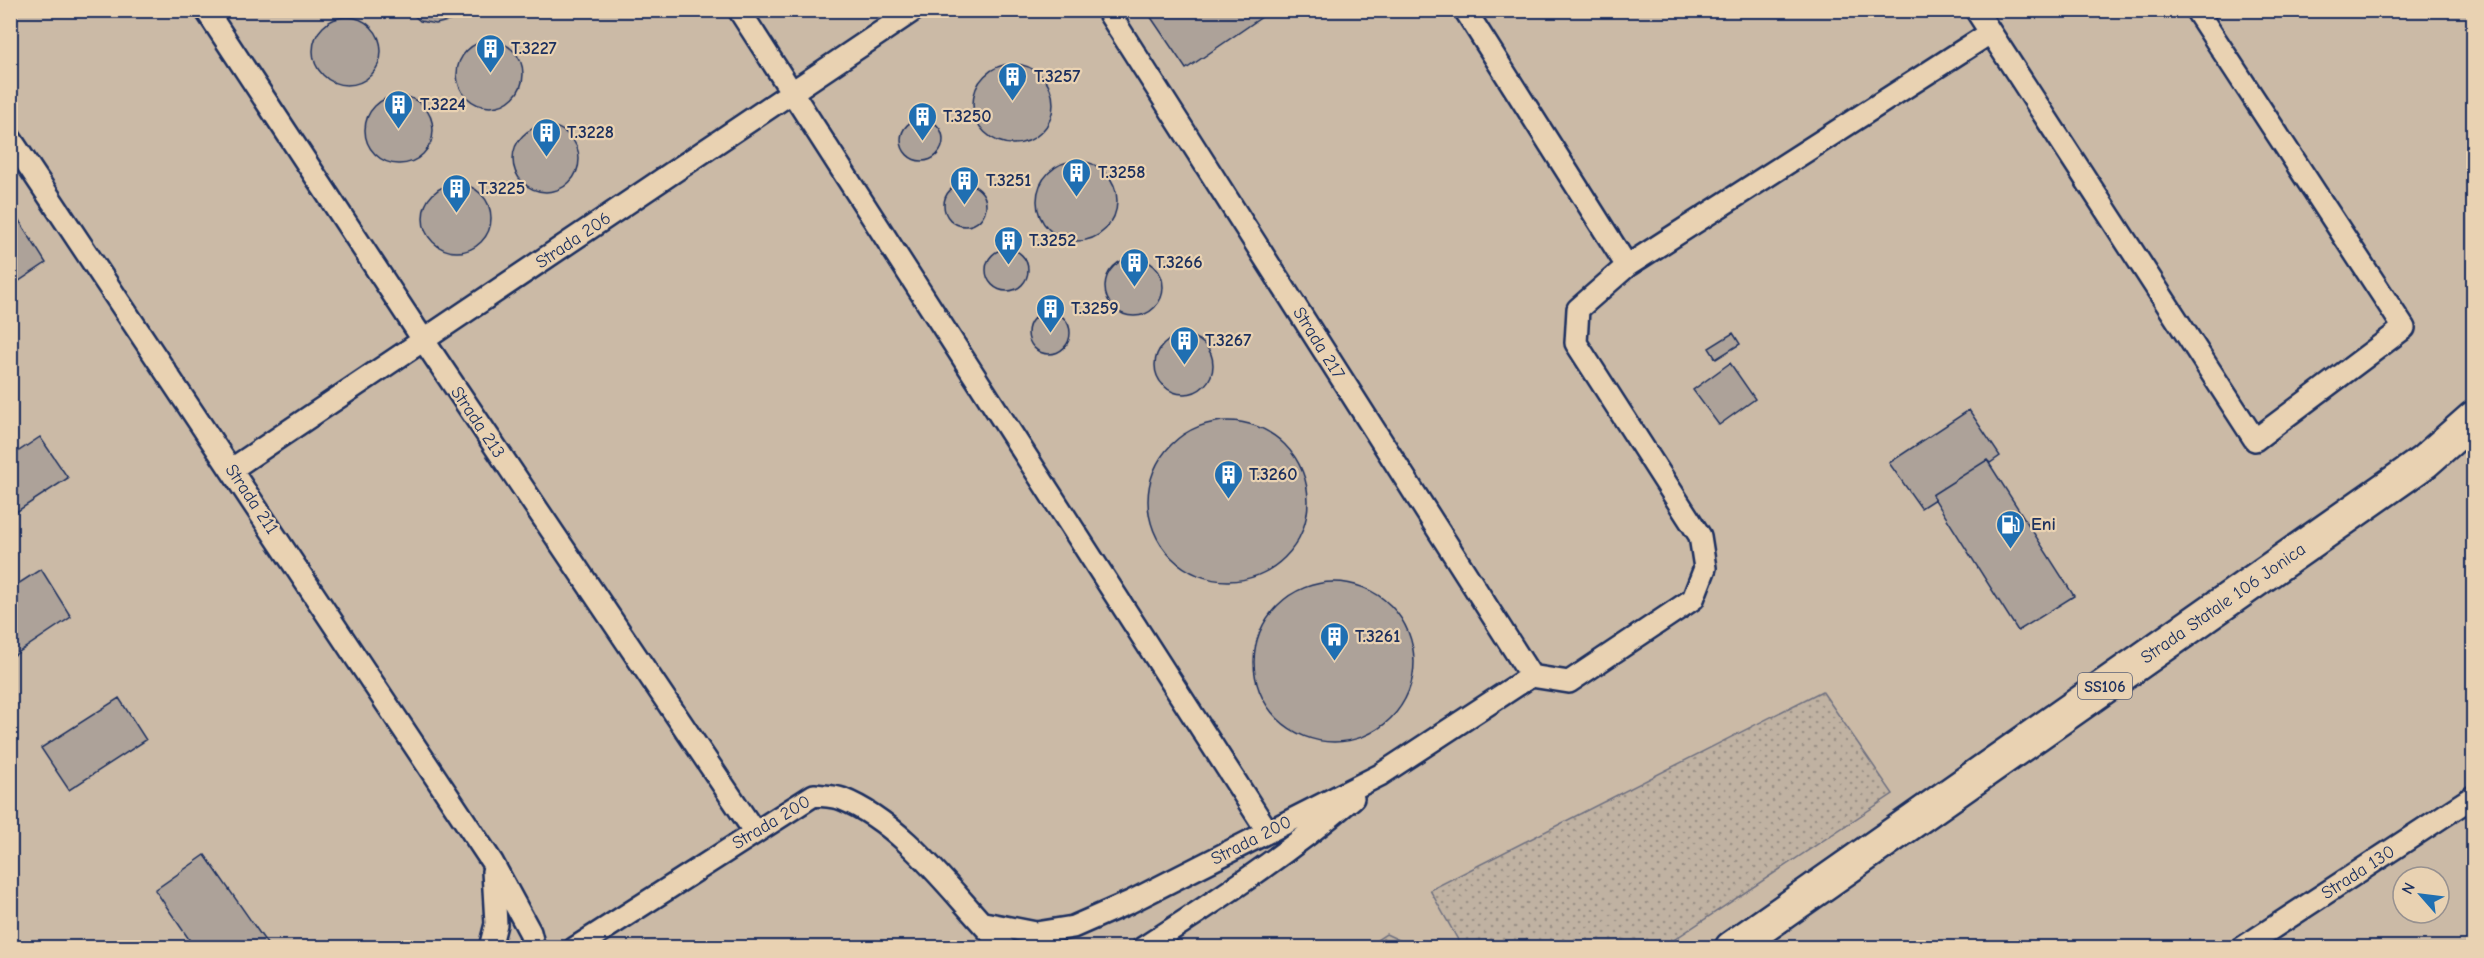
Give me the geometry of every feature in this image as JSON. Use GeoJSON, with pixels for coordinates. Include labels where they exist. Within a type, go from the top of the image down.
{"type":"FeatureCollection","features":[{"type":"Feature","properties":{"kind":"main road","name":"Strada Statale 106 Jonica"},"geometry":{"type":"LineString","coordinates":[[1731,948],[2424,462],[2474,418]]}},
{"type":"Feature","properties":{"kind":"lane","name":"Strada 213"},"geometry":{"type":"LineString","coordinates":[[206,10],[424,341],[754,831]]}},
{"type":"Feature","properties":{"kind":"lane"},"geometry":{"type":"LineString","coordinates":[[738,10],[1268,832]]}},
{"type":"Feature","properties":{"kind":"lane","name":"Strada 206"},"geometry":{"type":"LineString","coordinates":[[232,469],[914,10]]}},
{"type":"Feature","properties":{"kind":"lane","name":"Strada 217"},"geometry":{"type":"LineString","coordinates":[[1107,10],[1531,676]]}},
{"type":"Feature","properties":{"kind":"lane"},"geometry":{"type":"LineString","coordinates":[[1465,10],[1627,266]]}},
{"type":"Feature","properties":{"kind":"lane"},"geometry":{"type":"LineString","coordinates":[[1976,10],[2254,440],[2403,328],[2196,10]]}},
{"type":"Feature","properties":{"kind":"lane"},"geometry":{"type":"LineString","coordinates":[[1531,676],[1569,682],[1693,599],[1705,568],[1700,536],[1576,344],[1578,309],[1627,266],[1990,33]]}},
{"type":"Feature","properties":{"kind":"lane","name":"Strada 211"},"geometry":{"type":"LineString","coordinates":[[10,138],[492,862],[530,932],[534,948]]}},
{"type":"Feature","properties":{"kind":"lane","name":"Strada 200"},"geometry":{"type":"LineString","coordinates":[[984,923],[1036,933],[1073,927],[1130,902],[1380,775],[1531,676]]}},
{"type":"Feature","properties":{"kind":"lane","name":"Strada 200"},"geometry":{"type":"LineString","coordinates":[[1143,948],[1229,893],[1305,839],[1380,775]]}},
{"type":"Feature","properties":{"kind":"lane","name":"Strada 200"},"geometry":{"type":"LineString","coordinates":[[575,948],[754,831],[814,795],[839,798],[860,808],[897,835],[984,923],[1005,948]]}},
{"type":"Feature","properties":{"kind":"lane","name":"Strada 130"},"geometry":{"type":"LineString","coordinates":[[2242,948],[2474,796]]}},
{"type":"Feature","properties":{"kind":"lane","name":"Strada 211"},"geometry":{"type":"LineString","coordinates":[[490,948],[496,924],[492,862]]}},
{"type":"Feature","properties":{"kind":"shaded area"},"geometry":{"type":"Polygon","coordinates":[[[10,11],[2473,11],[2473,947],[11,947],[10,11]]]}},
{"type":"Feature","properties":{"kind":"shaded area"},"geometry":{"type":"Polygon","coordinates":[[[1822,691],[1893,794],[1663,947],[1462,947],[1430,890],[1822,691]]]}},
{"type":"Feature","properties":{"kind":"shaded area"},"geometry":{"type":"Polygon","coordinates":[[[1386,934],[1412,946],[1412,947],[1366,947],[1386,934]]]}},
{"type":"Feature","properties":{"kind":"building"},"geometry":{"type":"Polygon","coordinates":[[[408,10],[462,10],[452,20],[436,24],[420,21],[408,10]]]}},
{"type":"Feature","properties":{"kind":"building"},"geometry":{"type":"Polygon","coordinates":[[[1146,10],[1272,10],[1186,69],[1146,10]]]}},
{"type":"Feature","properties":{"kind":"building"},"geometry":{"type":"Polygon","coordinates":[[[347,17],[360,20],[371,27],[378,38],[381,51],[378,64],[371,75],[360,82],[347,85],[334,82],[323,75],[316,64],[313,51],[316,38],[323,27],[334,20],[347,17]]]}},
{"type":"Feature","properties":{"kind":"building","name":"T.3227"},"geometry":{"type":"Polygon","coordinates":[[[496,41],[514,50],[521,61],[523,74],[521,87],[514,98],[503,105],[484,107],[466,98],[459,87],[457,68],[466,50],[477,43],[496,41]]]}},
{"type":"Feature","properties":{"kind":"building","name":"T.3257"},"geometry":{"type":"Polygon","coordinates":[[[1013,64],[1028,67],[1041,76],[1050,89],[1053,104],[1050,119],[1041,132],[1028,141],[1013,144],[998,141],[985,132],[976,119],[973,104],[976,89],[985,76],[998,67],[1013,64]]]}},
{"type":"Feature","properties":{"kind":"building","name":"T.3224"},"geometry":{"type":"Polygon","coordinates":[[[399,96],[412,99],[423,106],[430,117],[433,130],[430,143],[423,154],[412,161],[399,164],[386,161],[375,154],[368,143],[365,130],[368,117],[375,106],[386,99],[399,96]]]}},
{"type":"Feature","properties":{"kind":"building","name":"T.3250"},"geometry":{"type":"Polygon","coordinates":[[[922,119],[937,125],[943,140],[937,155],[922,161],[907,155],[901,140],[907,125],[922,119]]]}},
{"type":"Feature","properties":{"kind":"building","name":"T.3228"},"geometry":{"type":"Polygon","coordinates":[[[540,126],[552,126],[564,131],[574,141],[579,159],[577,172],[564,187],[552,192],[540,192],[528,187],[518,177],[513,165],[513,153],[518,141],[528,131],[540,126]]]}},
{"type":"Feature","properties":{"kind":"building","name":"T.3258"},"geometry":{"type":"Polygon","coordinates":[[[1077,161],[1092,164],[1105,173],[1114,186],[1117,201],[1114,216],[1105,229],[1092,238],[1077,241],[1062,238],[1049,229],[1040,216],[1037,201],[1040,186],[1049,173],[1062,164],[1077,161]]]}},
{"type":"Feature","properties":{"kind":"building","name":"T.3225"},"geometry":{"type":"Polygon","coordinates":[[[457,184],[470,187],[481,194],[488,205],[491,218],[488,231],[481,242],[470,249],[457,252],[444,249],[433,242],[426,231],[423,218],[426,205],[433,194],[444,187],[457,184]]]}},
{"type":"Feature","properties":{"kind":"building","name":"T.3251"},"geometry":{"type":"Polygon","coordinates":[[[965,184],[980,190],[986,205],[980,220],[965,226],[950,220],[944,205],[950,190],[965,184]]]}},
{"type":"Feature","properties":{"kind":"building"},"geometry":{"type":"Polygon","coordinates":[[[15,214],[46,263],[10,287],[10,217],[15,214]]]}},
{"type":"Feature","properties":{"kind":"building","name":"T.3252"},"geometry":{"type":"Polygon","coordinates":[[[1007,249],[1022,255],[1028,270],[1022,285],[1007,291],[992,285],[986,270],[992,255],[1007,249]]]}},
{"type":"Feature","properties":{"kind":"building","name":"T.3266"},"geometry":{"type":"Polygon","coordinates":[[[1134,258],[1145,260],[1155,266],[1161,276],[1163,287],[1161,298],[1155,308],[1145,314],[1134,316],[1123,314],[1113,308],[1107,298],[1105,287],[1107,276],[1113,266],[1123,260],[1134,258]]]}},
{"type":"Feature","properties":{"kind":"building","name":"T.3259"},"geometry":{"type":"Polygon","coordinates":[[[1049,312],[1064,318],[1070,333],[1064,348],[1049,354],[1034,348],[1028,333],[1034,318],[1049,312]]]}},
{"type":"Feature","properties":{"kind":"building"},"geometry":{"type":"Polygon","coordinates":[[[1733,333],[1740,344],[1716,359],[1709,348],[1733,333]]]}},
{"type":"Feature","properties":{"kind":"building","name":"T.3267"},"geometry":{"type":"Polygon","coordinates":[[[1178,336],[1190,336],[1205,344],[1213,359],[1213,371],[1205,386],[1190,394],[1178,394],[1163,386],[1155,371],[1155,359],[1163,344],[1178,336]]]}},
{"type":"Feature","properties":{"kind":"building"},"geometry":{"type":"Polygon","coordinates":[[[1730,363],[1755,399],[1719,425],[1693,390],[1730,363]]]}},
{"type":"Feature","properties":{"kind":"building"},"geometry":{"type":"Polygon","coordinates":[[[1969,410],[2000,456],[1990,463],[1987,460],[1932,495],[1935,499],[1921,508],[1889,463],[1969,410]]]}},
{"type":"Feature","properties":{"kind":"building","name":"T.3260"},"geometry":{"type":"Polygon","coordinates":[[[1228,421],[1258,427],[1284,445],[1302,471],[1308,501],[1302,531],[1284,557],[1258,575],[1228,581],[1198,575],[1172,557],[1154,531],[1148,501],[1154,471],[1172,445],[1198,427],[1228,421]]]}},
{"type":"Feature","properties":{"kind":"building"},"geometry":{"type":"Polygon","coordinates":[[[40,437],[68,478],[10,516],[10,457],[40,437]]]}},
{"type":"Feature","properties":{"kind":"building"},"geometry":{"type":"Polygon","coordinates":[[[1987,460],[2074,596],[2018,631],[1932,495],[1987,460]]]}},
{"type":"Feature","properties":{"kind":"building"},"geometry":{"type":"Polygon","coordinates":[[[41,569],[71,617],[10,658],[10,589],[41,569]]]}},
{"type":"Feature","properties":{"kind":"building","name":"T.3261"},"geometry":{"type":"Polygon","coordinates":[[[1334,582],[1350,583],[1365,588],[1379,595],[1391,605],[1401,617],[1408,631],[1413,646],[1413,678],[1408,693],[1401,707],[1391,719],[1379,729],[1365,736],[1350,741],[1334,742],[1318,741],[1303,736],[1289,729],[1277,719],[1267,707],[1260,693],[1255,678],[1254,662],[1255,646],[1260,631],[1267,617],[1277,605],[1289,595],[1303,588],[1318,583],[1334,582]]]}},
{"type":"Feature","properties":{"kind":"building"},"geometry":{"type":"Polygon","coordinates":[[[119,698],[146,740],[69,790],[41,748],[119,698]]]}},
{"type":"Feature","properties":{"kind":"building"},"geometry":{"type":"Polygon","coordinates":[[[205,855],[270,948],[195,948],[155,890],[205,855]]]}},
{"type":"Feature","properties":{"kind":"place","name":"T.3227"},"geometry":{"type":"Point","coordinates":[490,74]}},
{"type":"Feature","properties":{"kind":"place","name":"T.3257"},"geometry":{"type":"Point","coordinates":[1013,102]}},
{"type":"Feature","properties":{"kind":"place","name":"T.3224"},"geometry":{"type":"Point","coordinates":[399,130]}},
{"type":"Feature","properties":{"kind":"place","name":"T.3250"},"geometry":{"type":"Point","coordinates":[922,142]}},
{"type":"Feature","properties":{"kind":"place","name":"T.3228"},"geometry":{"type":"Point","coordinates":[546,158]}},
{"type":"Feature","properties":{"kind":"place","name":"T.3258"},"geometry":{"type":"Point","coordinates":[1077,198]}},
{"type":"Feature","properties":{"kind":"place","name":"T.3251"},"geometry":{"type":"Point","coordinates":[965,206]}},
{"type":"Feature","properties":{"kind":"place","name":"T.3225"},"geometry":{"type":"Point","coordinates":[457,214]}},
{"type":"Feature","properties":{"kind":"place","name":"T.3252"},"geometry":{"type":"Point","coordinates":[1008,266]}},
{"type":"Feature","properties":{"kind":"place","name":"T.3266"},"geometry":{"type":"Point","coordinates":[1134,288]}},
{"type":"Feature","properties":{"kind":"place","name":"T.3259"},"geometry":{"type":"Point","coordinates":[1050,334]}},
{"type":"Feature","properties":{"kind":"place","name":"T.3267"},"geometry":{"type":"Point","coordinates":[1184,366]}},
{"type":"Feature","properties":{"kind":"place","name":"T.3260"},"geometry":{"type":"Point","coordinates":[1228,500]}},
{"type":"Feature","properties":{"kind":"place","name":"Eni"},"geometry":{"type":"Point","coordinates":[2010,550]}},
{"type":"Feature","properties":{"kind":"place","name":"T.3261"},"geometry":{"type":"Point","coordinates":[1334,662]}}]}
